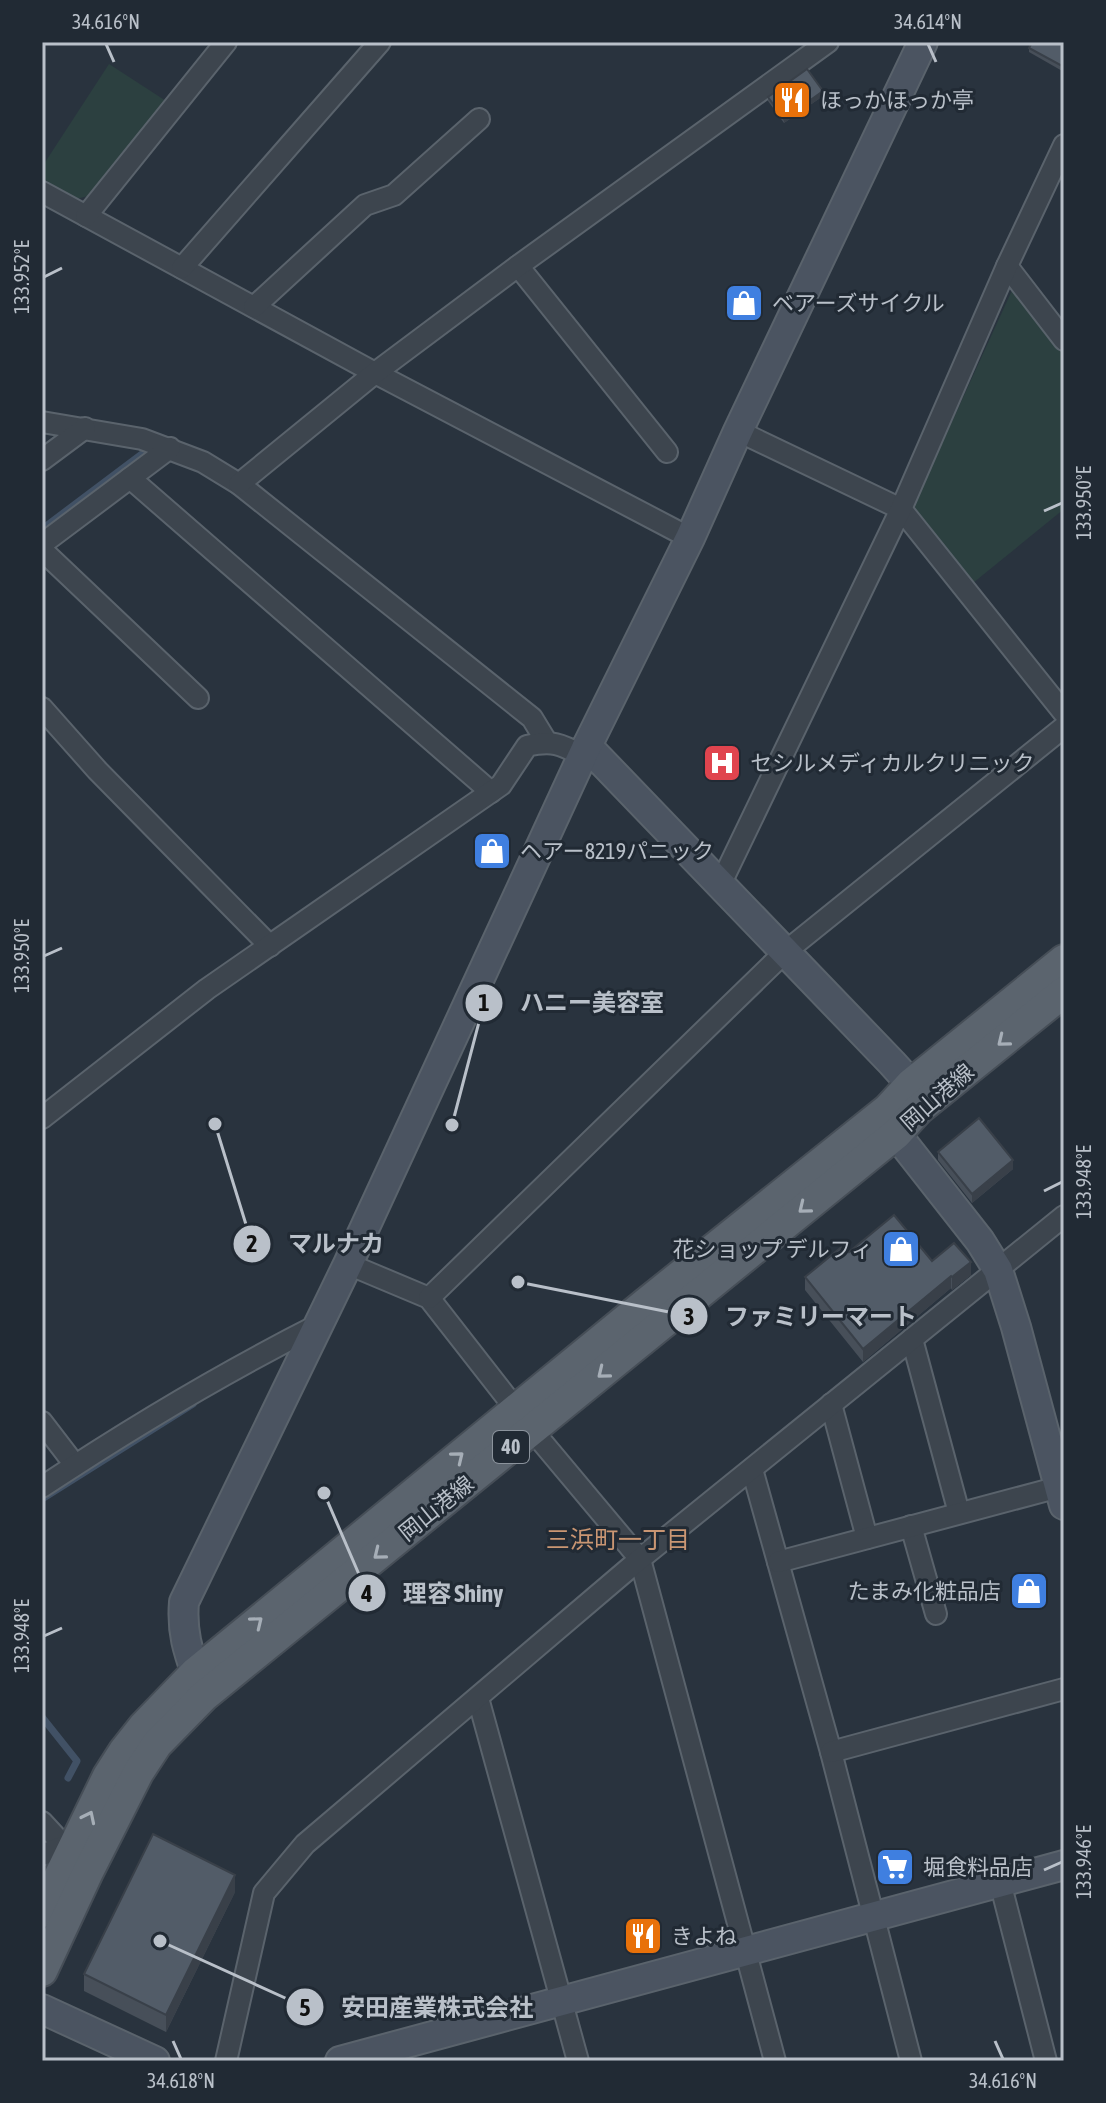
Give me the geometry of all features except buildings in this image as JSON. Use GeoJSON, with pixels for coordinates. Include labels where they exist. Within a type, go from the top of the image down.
{"type":"FeatureCollection","features":[{"type":"Feature","properties":{"kind":"main road","name":"岡山港線"},"geometry":{"type":"LineString","coordinates":[[42,1912],[66,1857],[138,1773],[200,1684],[892,1121],[1064,960]]}},
{"type":"Feature","properties":{"kind":"main road","name":"岡山港線"},"geometry":{"type":"LineString","coordinates":[[915,1097],[1064,992]]}},
{"type":"Feature","properties":{"kind":"main road","name":"岡山港線"},"geometry":{"type":"LineString","coordinates":[[42,1971],[66,1857]]}},
{"type":"Feature","properties":{"kind":"street"},"geometry":{"type":"LineString","coordinates":[[182,268],[380,42]]}},
{"type":"Feature","properties":{"kind":"street"},"geometry":{"type":"LineString","coordinates":[[239,484],[375,373],[828,42]]}},
{"type":"Feature","properties":{"kind":"street"},"geometry":{"type":"LineString","coordinates":[[200,1684],[184,1639],[184,1602],[348,1264],[585,751],[690,538],[923,42]]}},
{"type":"Feature","properties":{"kind":"street"},"geometry":{"type":"LineString","coordinates":[[86,216],[217,45]]}},
{"type":"Feature","properties":{"kind":"street"},"geometry":{"type":"LineString","coordinates":[[254,307],[365,205],[394,195],[479,119]]}},
{"type":"Feature","properties":{"kind":"street"},"geometry":{"type":"LineString","coordinates":[[720,885],[901,509],[1007,266],[1064,145]]}},
{"type":"Feature","properties":{"kind":"street"},"geometry":{"type":"LineString","coordinates":[[42,192],[375,373],[690,538]]}},
{"type":"Feature","properties":{"kind":"street"},"geometry":{"type":"LineString","coordinates":[[518,266],[667,452]]}},
{"type":"Feature","properties":{"kind":"street"},"geometry":{"type":"LineString","coordinates":[[1007,266],[1064,340]]}},
{"type":"Feature","properties":{"kind":"street"},"geometry":{"type":"LineString","coordinates":[[42,422],[142,439],[203,462],[239,484],[532,718],[546,741]]}},
{"type":"Feature","properties":{"kind":"street"},"geometry":{"type":"LineString","coordinates":[[42,460],[85,428]]}},
{"type":"Feature","properties":{"kind":"street"},"geometry":{"type":"LineString","coordinates":[[738,431],[901,509],[1064,713]]}},
{"type":"Feature","properties":{"kind":"street"},"geometry":{"type":"LineString","coordinates":[[170,448],[42,547],[198,698]]}},
{"type":"Feature","properties":{"kind":"street"},"geometry":{"type":"LineString","coordinates":[[130,478],[491,792]]}},
{"type":"Feature","properties":{"kind":"street"},"geometry":{"type":"LineString","coordinates":[[42,708],[97,770],[270,946]]}},
{"type":"Feature","properties":{"kind":"street"},"geometry":{"type":"LineString","coordinates":[[429,1298],[785,952],[1064,727]]}},
{"type":"Feature","properties":{"kind":"street"},"geometry":{"type":"LineString","coordinates":[[42,1118],[207,989],[501,785],[527,746],[546,741],[585,751],[785,952],[915,1097]]}},
{"type":"Feature","properties":{"kind":"street"},"geometry":{"type":"LineString","coordinates":[[778,1562],[1061,1486],[998,1270],[892,1121]]}},
{"type":"Feature","properties":{"kind":"street"},"geometry":{"type":"LineString","coordinates":[[226,2061],[264,1893],[305,1844],[640,1559],[1064,1216]]}},
{"type":"Feature","properties":{"kind":"street"},"geometry":{"type":"LineString","coordinates":[[348,1264],[429,1298],[524,1420],[640,1559],[775,2061]]}},
{"type":"Feature","properties":{"kind":"street"},"geometry":{"type":"LineString","coordinates":[[42,1487],[243,1363],[318,1325]]}},
{"type":"Feature","properties":{"kind":"street"},"geometry":{"type":"LineString","coordinates":[[912,1339],[959,1513]]}},
{"type":"Feature","properties":{"kind":"street"},"geometry":{"type":"LineString","coordinates":[[831,1404],[867,1538]]}},
{"type":"Feature","properties":{"kind":"street"},"geometry":{"type":"LineString","coordinates":[[42,1422],[75,1465]]}},
{"type":"Feature","properties":{"kind":"street"},"geometry":{"type":"LineString","coordinates":[[752,1469],[831,1752],[911,2061]]}},
{"type":"Feature","properties":{"kind":"street"},"geometry":{"type":"LineString","coordinates":[[911,1526],[936,1614]]}},
{"type":"Feature","properties":{"kind":"street"},"geometry":{"type":"LineString","coordinates":[[831,1752],[1064,1689]]}},
{"type":"Feature","properties":{"kind":"street"},"geometry":{"type":"LineString","coordinates":[[478,1698],[578,2061]]}},
{"type":"Feature","properties":{"kind":"street"},"geometry":{"type":"LineString","coordinates":[[42,1822],[66,1857]]}},
{"type":"Feature","properties":{"kind":"street"},"geometry":{"type":"LineString","coordinates":[[340,2061],[377,2056],[562,2001],[1064,1865]]}},
{"type":"Feature","properties":{"kind":"street"},"geometry":{"type":"LineString","coordinates":[[1000,1882],[1046,2061]]}},
{"type":"Feature","properties":{"kind":"street"},"geometry":{"type":"LineString","coordinates":[[42,2009],[155,2061]]}},
{"type":"Feature","properties":{"kind":"green space"},"geometry":{"type":"Polygon","coordinates":[[[109,64],[166,101],[92,195],[76,199],[42,178],[42,167],[109,64]]]}},
{"type":"Feature","properties":{"kind":"green space"},"geometry":{"type":"Polygon","coordinates":[[[1014,286],[1064,354],[1064,509],[973,583],[913,507],[1014,286]]]}},
{"type":"Feature","properties":{"kind":"waterway"},"geometry":{"type":"LineString","coordinates":[[42,529],[147,450]]}},
{"type":"Feature","properties":{"kind":"waterway"},"geometry":{"type":"LineString","coordinates":[[42,1499],[193,1404]]}},
{"type":"Feature","properties":{"kind":"waterway"},"geometry":{"type":"LineString","coordinates":[[42,1717],[77,1761],[68,1778]]}},
{"type":"Feature","properties":{"kind":"place","name":"ほっかほっか亭"},"geometry":{"type":"Point","coordinates":[792,100]}},
{"type":"Feature","properties":{"kind":"place","name":"ベアーズサイクル"},"geometry":{"type":"Point","coordinates":[744,303]}},
{"type":"Feature","properties":{"kind":"place","name":"セシルメディカルクリニック"},"geometry":{"type":"Point","coordinates":[722,763]}},
{"type":"Feature","properties":{"kind":"place","name":"ヘアー8219パニック"},"geometry":{"type":"Point","coordinates":[492,851]}},
{"type":"Feature","properties":{"kind":"place","name":"マルナカ"},"geometry":{"type":"Point","coordinates":[215,1124]}},
{"type":"Feature","properties":{"kind":"place","name":"ハニー美容室"},"geometry":{"type":"Point","coordinates":[452,1125]}},
{"type":"Feature","properties":{"kind":"place","name":"花ショップ デルフィ"},"geometry":{"type":"Point","coordinates":[901,1249]}},
{"type":"Feature","properties":{"kind":"place","name":"ファミリーマート"},"geometry":{"type":"Point","coordinates":[518,1282]}},
{"type":"Feature","properties":{"kind":"place","name":"理容 Shiny"},"geometry":{"type":"Point","coordinates":[324,1493]}},
{"type":"Feature","properties":{"kind":"place","name":"たまみ化粧品店"},"geometry":{"type":"Point","coordinates":[1029,1591]}},
{"type":"Feature","properties":{"kind":"place","name":"堀食料品店"},"geometry":{"type":"Point","coordinates":[895,1867]}},
{"type":"Feature","properties":{"kind":"place","name":"きよね"},"geometry":{"type":"Point","coordinates":[643,1936]}},
{"type":"Feature","properties":{"kind":"place","name":"安田産業株式会社"},"geometry":{"type":"Point","coordinates":[160,1941]}},
{"type":"Feature","properties":{"kind":"district","name":"三浜町一丁目"},"geometry":{"type":"Point","coordinates":[618,1540]}}]}
